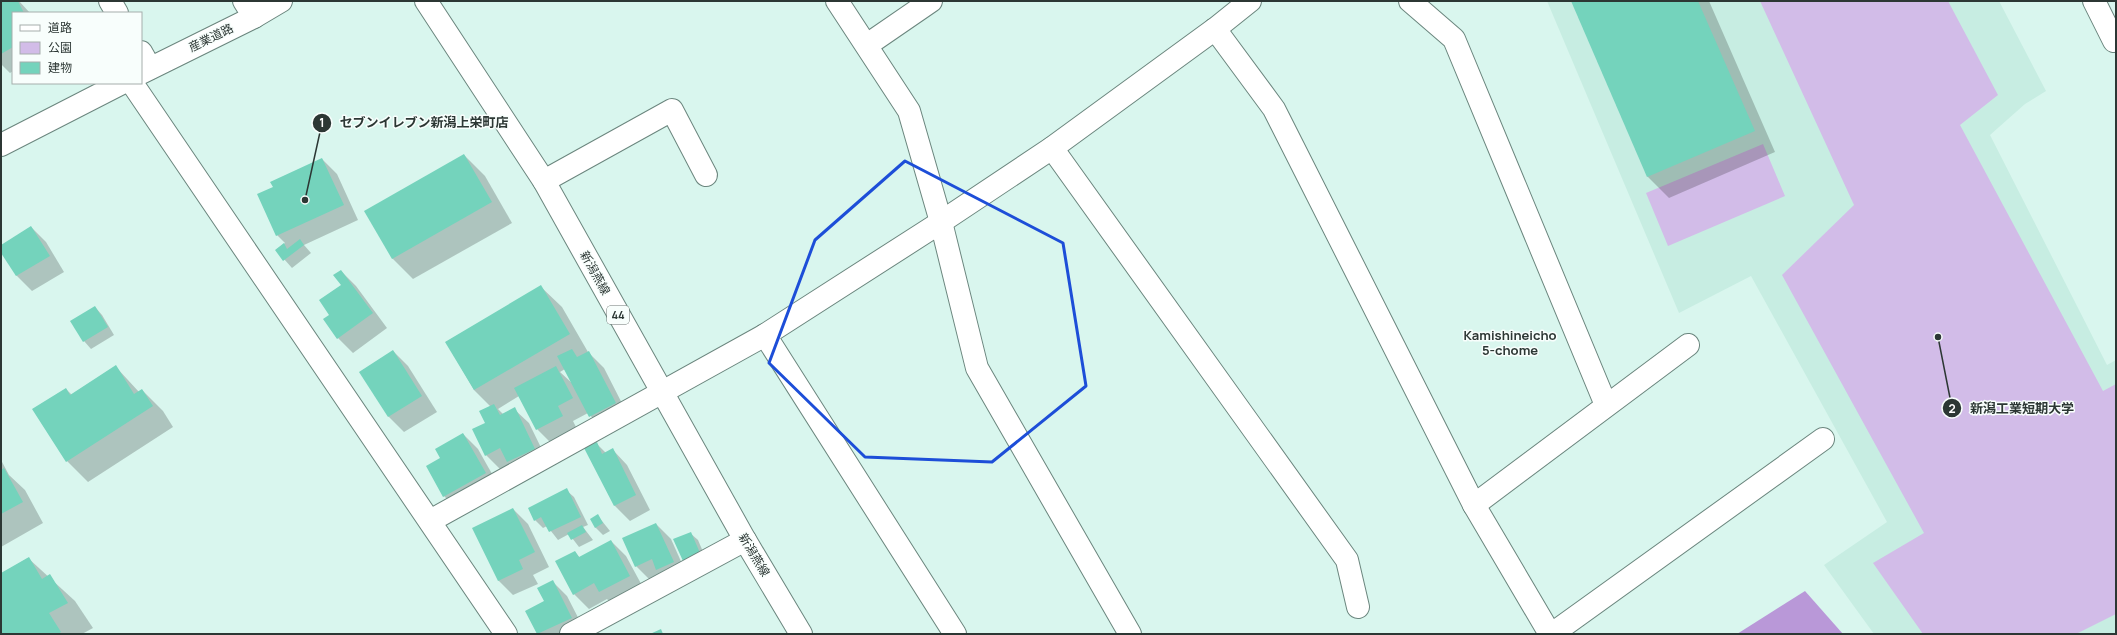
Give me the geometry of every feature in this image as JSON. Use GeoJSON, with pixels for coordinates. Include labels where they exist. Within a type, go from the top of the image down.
{"type":"FeatureCollection","features":[{"type":"Feature","properties":{"kind":"street"},"geometry":{"type":"LineString","coordinates":[[110,1],[116,12]]}},
{"type":"Feature","properties":{"kind":"street","name":"産業道路"},"geometry":{"type":"LineString","coordinates":[[144,64],[249,9],[281,1]]}},
{"type":"Feature","properties":{"kind":"street","name":"新潟燕線"},"geometry":{"type":"LineString","coordinates":[[426,1],[544,181],[745,540],[801,634]]}},
{"type":"Feature","properties":{"kind":"street"},"geometry":{"type":"LineString","coordinates":[[837,1],[910,111],[942,222],[977,368],[1130,634]]}},
{"type":"Feature","properties":{"kind":"street"},"geometry":{"type":"LineString","coordinates":[[867,45],[931,1]]}},
{"type":"Feature","properties":{"kind":"street"},"geometry":{"type":"LineString","coordinates":[[430,522],[765,335],[942,222],[1052,148],[1215,29],[1250,1]]}},
{"type":"Feature","properties":{"kind":"street"},"geometry":{"type":"LineString","coordinates":[[1410,1],[1454,39],[1606,405]]}},
{"type":"Feature","properties":{"kind":"street"},"geometry":{"type":"LineString","coordinates":[[2094,1],[2114,41]]}},
{"type":"Feature","properties":{"kind":"street"},"geometry":{"type":"LineString","coordinates":[[1215,29],[1274,109],[1474,505],[1551,634],[1823,439]]}},
{"type":"Feature","properties":{"kind":"street"},"geometry":{"type":"LineString","coordinates":[[1,146],[120,84]]}},
{"type":"Feature","properties":{"kind":"street"},"geometry":{"type":"LineString","coordinates":[[133,84],[506,634]]}},
{"type":"Feature","properties":{"kind":"street"},"geometry":{"type":"LineString","coordinates":[[544,181],[672,110],[706,175]]}},
{"type":"Feature","properties":{"kind":"street"},"geometry":{"type":"LineString","coordinates":[[1052,148],[1347,560],[1358,607]]}},
{"type":"Feature","properties":{"kind":"street"},"geometry":{"type":"LineString","coordinates":[[765,335],[955,634]]}},
{"type":"Feature","properties":{"kind":"street"},"geometry":{"type":"LineString","coordinates":[[1474,505],[1606,405],[1688,346]]}},
{"type":"Feature","properties":{"kind":"street"},"geometry":{"type":"LineString","coordinates":[[571,634],[745,540]]}},
{"type":"Feature","properties":{"kind":"highlighted area"},"geometry":{"type":"Polygon","coordinates":[[[905,161],[1063,243],[1086,386],[992,462],[865,457],[769,363],[815,240],[905,161]]]}},
{"type":"Feature","properties":{"kind":"shaded area"},"geometry":{"type":"Polygon","coordinates":[[[1547,1],[1999,1],[2046,91],[2025,104],[1990,135],[2107,365],[2116,360],[2116,634],[1874,634],[1824,565],[1887,522],[1751,276],[1679,313],[1547,1]]]}},
{"type":"Feature","properties":{"kind":"shaded area"},"geometry":{"type":"Polygon","coordinates":[[[1805,591],[1843,634],[1737,634],[1805,591]]]}},
{"type":"Feature","properties":{"kind":"green space"},"geometry":{"type":"Polygon","coordinates":[[[1760,1],[1948,1],[1998,95],[1960,125],[2103,391],[2116,384],[2116,614],[2076,634],[1923,634],[1873,563],[1924,533],[1782,275],[1854,205],[1760,1]]]}},
{"type":"Feature","properties":{"kind":"green space"},"geometry":{"type":"Polygon","coordinates":[[[1763,144],[1785,196],[1668,246],[1646,193],[1763,144]]]}},
{"type":"Feature","properties":{"kind":"building"},"geometry":{"type":"Polygon","coordinates":[[[1,1],[18,1],[24,12],[12,12],[12,48],[1,54],[1,1]]]}},
{"type":"Feature","properties":{"kind":"building"},"geometry":{"type":"Polygon","coordinates":[[[1571,1],[1698,1],[1755,131],[1647,177],[1571,1]]]}},
{"type":"Feature","properties":{"kind":"building"},"geometry":{"type":"Polygon","coordinates":[[[464,154],[492,202],[392,259],[364,211],[464,154]]]}},
{"type":"Feature","properties":{"kind":"building"},"geometry":{"type":"Polygon","coordinates":[[[322,158],[344,205],[276,236],[257,194],[273,187],[270,182],[322,158]]]}},
{"type":"Feature","properties":{"kind":"building"},"geometry":{"type":"Polygon","coordinates":[[[31,226],[50,256],[16,276],[1,253],[1,245],[31,226]]]}},
{"type":"Feature","properties":{"kind":"building"},"geometry":{"type":"Polygon","coordinates":[[[300,239],[304,245],[283,261],[275,250],[284,243],[287,249],[300,239]]]}},
{"type":"Feature","properties":{"kind":"building"},"geometry":{"type":"Polygon","coordinates":[[[341,270],[373,313],[337,339],[323,319],[329,315],[319,300],[341,285],[333,275],[341,270]]]}},
{"type":"Feature","properties":{"kind":"building"},"geometry":{"type":"Polygon","coordinates":[[[541,285],[570,334],[474,390],[445,342],[541,285]]]}},
{"type":"Feature","properties":{"kind":"building"},"geometry":{"type":"Polygon","coordinates":[[[95,306],[108,327],[83,342],[70,321],[95,306]]]}},
{"type":"Feature","properties":{"kind":"building"},"geometry":{"type":"Polygon","coordinates":[[[572,349],[577,357],[589,351],[616,403],[589,417],[557,356],[572,349]]]}},
{"type":"Feature","properties":{"kind":"building"},"geometry":{"type":"Polygon","coordinates":[[[393,350],[422,396],[388,417],[359,372],[393,350]]]}},
{"type":"Feature","properties":{"kind":"building"},"geometry":{"type":"Polygon","coordinates":[[[116,365],[134,394],[142,389],[153,406],[66,462],[32,409],[66,388],[70,395],[116,365]]]}},
{"type":"Feature","properties":{"kind":"building"},"geometry":{"type":"Polygon","coordinates":[[[556,366],[573,398],[558,406],[563,416],[536,430],[514,388],[556,366]]]}},
{"type":"Feature","properties":{"kind":"building"},"geometry":{"type":"Polygon","coordinates":[[[494,404],[500,415],[515,407],[535,449],[507,462],[500,448],[485,456],[472,429],[485,423],[479,411],[494,404]]]}},
{"type":"Feature","properties":{"kind":"building"},"geometry":{"type":"Polygon","coordinates":[[[463,433],[486,473],[443,497],[426,466],[440,458],[435,449],[463,433]]]}},
{"type":"Feature","properties":{"kind":"building"},"geometry":{"type":"Polygon","coordinates":[[[597,442],[602,454],[613,448],[636,495],[614,506],[584,448],[597,442]]]}},
{"type":"Feature","properties":{"kind":"building"},"geometry":{"type":"Polygon","coordinates":[[[4,468],[23,502],[1,514],[1,470],[4,468]]]}},
{"type":"Feature","properties":{"kind":"building"},"geometry":{"type":"Polygon","coordinates":[[[567,488],[581,517],[549,532],[541,517],[534,521],[528,508],[567,488]]]}},
{"type":"Feature","properties":{"kind":"building"},"geometry":{"type":"Polygon","coordinates":[[[513,508],[535,552],[519,560],[523,569],[498,581],[472,528],[513,508]]]}},
{"type":"Feature","properties":{"kind":"building"},"geometry":{"type":"Polygon","coordinates":[[[598,514],[603,523],[595,528],[590,519],[598,514]]]}},
{"type":"Feature","properties":{"kind":"building"},"geometry":{"type":"Polygon","coordinates":[[[656,523],[674,562],[656,570],[652,559],[635,567],[622,538],[656,523]]]}},
{"type":"Feature","properties":{"kind":"building"},"geometry":{"type":"Polygon","coordinates":[[[582,525],[586,532],[571,540],[567,533],[582,525]]]}},
{"type":"Feature","properties":{"kind":"building"},"geometry":{"type":"Polygon","coordinates":[[[691,532],[700,553],[683,561],[673,539],[691,532]]]}},
{"type":"Feature","properties":{"kind":"building"},"geometry":{"type":"Polygon","coordinates":[[[611,540],[630,576],[599,592],[594,583],[573,595],[555,561],[575,551],[579,557],[611,540]]]}},
{"type":"Feature","properties":{"kind":"building"},"geometry":{"type":"Polygon","coordinates":[[[29,557],[42,579],[50,574],[68,603],[49,613],[61,632],[58,634],[1,634],[1,573],[29,557]]]}},
{"type":"Feature","properties":{"kind":"building"},"geometry":{"type":"Polygon","coordinates":[[[553,580],[572,618],[537,634],[525,611],[544,601],[537,588],[553,580]]]}},
{"type":"Feature","properties":{"kind":"building"},"geometry":{"type":"Polygon","coordinates":[[[661,629],[663,634],[650,634],[661,629]]]}},
{"type":"Feature","properties":{"kind":"place","name":"セブンイレブン新潟上栄町店"},"geometry":{"type":"Point","coordinates":[305,200]}},
{"type":"Feature","properties":{"kind":"place","name":"新潟工業短期大学"},"geometry":{"type":"Point","coordinates":[1938,337]}},
{"type":"Feature","properties":{"kind":"district","name":"Kamishineicho 5-chome"},"geometry":{"type":"Point","coordinates":[1510,342]}}]}
